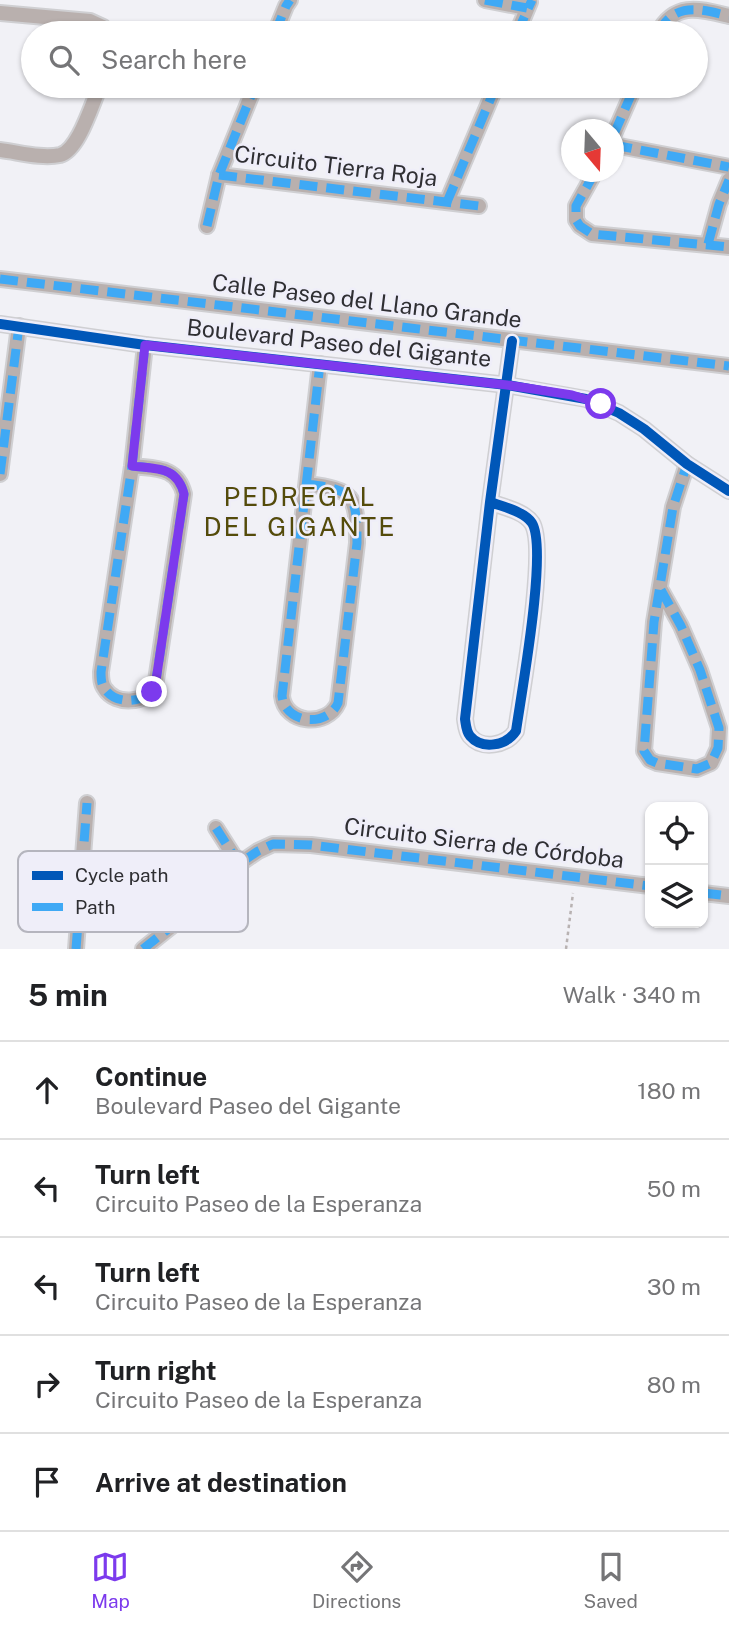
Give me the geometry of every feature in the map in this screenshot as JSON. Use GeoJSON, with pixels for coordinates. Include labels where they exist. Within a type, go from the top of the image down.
{"type":"FeatureCollection","features":[{"type":"Feature","properties":{"kind":"street"},"geometry":{"type":"LineString","coordinates":[[280,21],[290,0]]}},
{"type":"Feature","properties":{"kind":"street"},"geometry":{"type":"LineString","coordinates":[[485,0],[530,4],[522,21]]}},
{"type":"Feature","properties":{"kind":"street"},"geometry":{"type":"LineString","coordinates":[[667,21],[670,17],[689,9],[729,16]]}},
{"type":"Feature","properties":{"kind":"street"},"geometry":{"type":"LineString","coordinates":[[0,13],[90,21]]}},
{"type":"Feature","properties":{"kind":"street"},"geometry":{"type":"LineString","coordinates":[[0,150],[48,156],[63,154],[76,141],[95,98]]}},
{"type":"Feature","properties":{"kind":"street","name":"Circuito Tierra Roja"},"geometry":{"type":"LineString","coordinates":[[207,226],[219,175],[250,98]]}},
{"type":"Feature","properties":{"kind":"street","name":"Circuito Tierra Roja"},"geometry":{"type":"LineString","coordinates":[[447,202],[491,98]]}},
{"type":"Feature","properties":{"kind":"street"},"geometry":{"type":"LineString","coordinates":[[621,119],[630,98]]}},
{"type":"Feature","properties":{"kind":"street"},"geometry":{"type":"LineString","coordinates":[[624,147],[729,167]]}},
{"type":"Feature","properties":{"kind":"street","name":"Circuito Tierra Roja"},"geometry":{"type":"LineString","coordinates":[[219,175],[479,206]]}},
{"type":"Feature","properties":{"kind":"street"},"geometry":{"type":"LineString","coordinates":[[708,244],[729,180]]}},
{"type":"Feature","properties":{"kind":"street"},"geometry":{"type":"LineString","coordinates":[[589,182],[576,206],[576,220],[592,234],[729,247]]}},
{"type":"Feature","properties":{"kind":"street","name":"Calle Paseo del Llano Grande"},"geometry":{"type":"LineString","coordinates":[[0,279],[729,366]]}},
{"type":"Feature","properties":{"kind":"street","name":"Boulevard Paseo del Gigante"},"geometry":{"type":"LineString","coordinates":[[0,324],[145,345],[507,385],[572,395],[601,404],[644,429],[687,464],[729,491]]}},
{"type":"Feature","properties":{"kind":"street"},"geometry":{"type":"LineString","coordinates":[[0,474],[19,326]]}},
{"type":"Feature","properties":{"kind":"street"},"geometry":{"type":"LineString","coordinates":[[490,502],[525,515],[532,523],[538,543],[535,592],[516,731],[508,741],[490,744],[473,739],[467,732],[465,719],[490,502],[512,341]]}},
{"type":"Feature","properties":{"kind":"street"},"geometry":{"type":"LineString","coordinates":[[132,466],[168,471],[181,483],[184,494],[155,687],[149,696],[138,701],[112,696],[105,691],[100,672],[132,466],[145,345]]}},
{"type":"Feature","properties":{"kind":"street"},"geometry":{"type":"LineString","coordinates":[[307,484],[339,488],[348,495],[357,520],[357,543],[338,703],[332,713],[318,719],[301,718],[293,714],[283,704],[282,696],[320,364]]}},
{"type":"Feature","properties":{"kind":"street"},"geometry":{"type":"LineString","coordinates":[[661,590],[695,659],[719,727],[716,757],[711,763],[697,769],[657,763],[650,760],[644,751],[654,622],[673,507],[687,464]]}},
{"type":"Feature","properties":{"kind":"street"},"geometry":{"type":"LineString","coordinates":[[83,851],[87,803]]}},
{"type":"Feature","properties":{"kind":"street"},"geometry":{"type":"LineString","coordinates":[[216,828],[231,851]]}},
{"type":"Feature","properties":{"kind":"street","name":"Circuito Sierra de Córdoba"},"geometry":{"type":"LineString","coordinates":[[248,859],[273,844],[311,845],[645,885]]}},
{"type":"Feature","properties":{"kind":"street"},"geometry":{"type":"LineString","coordinates":[[708,894],[729,896]]}},
{"type":"Feature","properties":{"kind":"street","name":"Circuito Sierra de Córdoba"},"geometry":{"type":"LineString","coordinates":[[144,949],[165,932]]}},
{"type":"Feature","properties":{"kind":"path"},"geometry":{"type":"LineString","coordinates":[[566,949],[575,876]]}},
{"type":"Feature","properties":{"kind":"marked path"},"geometry":{"type":"LineString","coordinates":[[280,21],[290,0]]}},
{"type":"Feature","properties":{"kind":"marked path"},"geometry":{"type":"LineString","coordinates":[[485,0],[527,8]]}},
{"type":"Feature","properties":{"kind":"marked path"},"geometry":{"type":"LineString","coordinates":[[522,21],[532,0]]}},
{"type":"Feature","properties":{"kind":"marked path"},"geometry":{"type":"LineString","coordinates":[[667,21],[672,16],[689,10],[729,16]]}},
{"type":"Feature","properties":{"kind":"marked path"},"geometry":{"type":"LineString","coordinates":[[207,226],[219,175],[250,98]]}},
{"type":"Feature","properties":{"kind":"marked path"},"geometry":{"type":"LineString","coordinates":[[447,202],[491,98]]}},
{"type":"Feature","properties":{"kind":"marked path"},"geometry":{"type":"LineString","coordinates":[[621,119],[630,98]]}},
{"type":"Feature","properties":{"kind":"marked path"},"geometry":{"type":"LineString","coordinates":[[624,147],[729,167]]}},
{"type":"Feature","properties":{"kind":"marked path"},"geometry":{"type":"LineString","coordinates":[[219,175],[479,206]]}},
{"type":"Feature","properties":{"kind":"marked path"},"geometry":{"type":"LineString","coordinates":[[708,244],[729,180]]}},
{"type":"Feature","properties":{"kind":"marked path"},"geometry":{"type":"LineString","coordinates":[[589,182],[576,206],[576,220],[592,234],[729,247]]}},
{"type":"Feature","properties":{"kind":"marked path"},"geometry":{"type":"LineString","coordinates":[[0,279],[729,366]]}},
{"type":"Feature","properties":{"kind":"marked path"},"geometry":{"type":"LineString","coordinates":[[0,474],[19,326]]}},
{"type":"Feature","properties":{"kind":"marked path"},"geometry":{"type":"LineString","coordinates":[[132,466],[171,474],[181,485],[184,494],[155,687],[138,699],[123,700],[105,689],[101,672],[132,466],[145,345]]}},
{"type":"Feature","properties":{"kind":"marked path"},"geometry":{"type":"LineString","coordinates":[[307,484],[343,493],[350,498],[356,514],[357,543],[338,703],[333,711],[316,719],[298,717],[290,712],[282,696],[320,364]]}},
{"type":"Feature","properties":{"kind":"marked path"},"geometry":{"type":"LineString","coordinates":[[661,590],[681,626],[700,670],[719,728],[718,748],[711,763],[697,769],[657,763],[650,760],[644,751],[654,622],[673,507],[687,464]]}},
{"type":"Feature","properties":{"kind":"marked path"},"geometry":{"type":"LineString","coordinates":[[83,851],[87,803]]}},
{"type":"Feature","properties":{"kind":"marked path"},"geometry":{"type":"LineString","coordinates":[[216,828],[231,851]]}},
{"type":"Feature","properties":{"kind":"marked path"},"geometry":{"type":"LineString","coordinates":[[248,858],[273,844],[311,845],[645,885]]}},
{"type":"Feature","properties":{"kind":"marked path"},"geometry":{"type":"LineString","coordinates":[[708,894],[729,896]]}},
{"type":"Feature","properties":{"kind":"marked path"},"geometry":{"type":"LineString","coordinates":[[76,949],[77,932]]}},
{"type":"Feature","properties":{"kind":"marked path"},"geometry":{"type":"LineString","coordinates":[[143,949],[164,932]]}},
{"type":"Feature","properties":{"kind":"cycle path"},"geometry":{"type":"LineString","coordinates":[[0,324],[145,345],[507,385],[586,399],[619,413],[644,429],[687,464],[729,491]]}},
{"type":"Feature","properties":{"kind":"cycle path"},"geometry":{"type":"LineString","coordinates":[[490,502],[519,512],[532,523],[537,561],[532,623],[516,731],[500,743],[487,745],[470,736],[465,719],[490,502],[512,341]]}},
{"type":"Feature","properties":{"kind":"district","name":"PEDREGAL DEL GIGANTE"},"geometry":{"type":"Point","coordinates":[300,512]}},
{"type":"Feature","properties":{"kind":"route"},"geometry":{"type":"LineString","coordinates":[[152,692],[155,687],[184,494],[181,483],[168,471],[132,466],[145,345],[507,385],[572,395],[601,404]]}}]}
